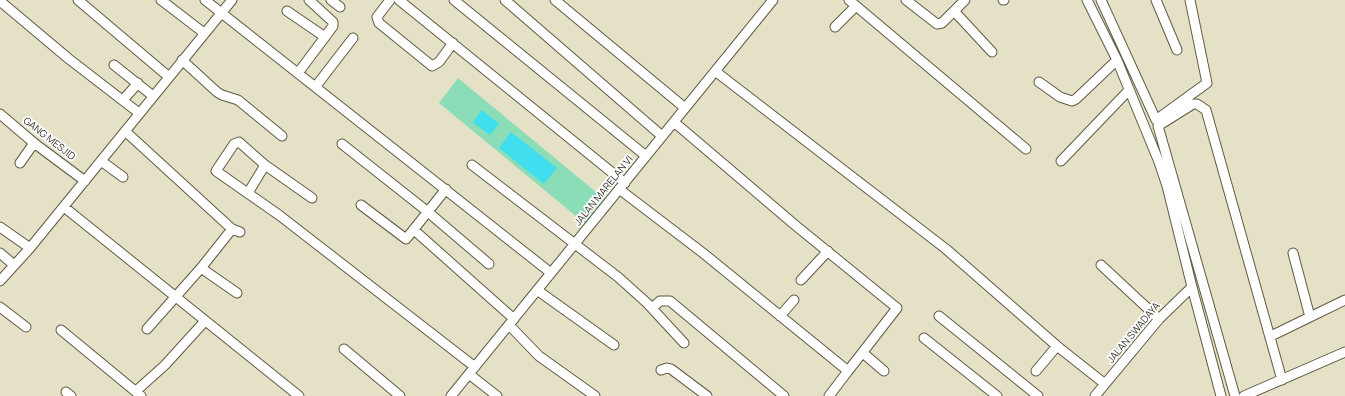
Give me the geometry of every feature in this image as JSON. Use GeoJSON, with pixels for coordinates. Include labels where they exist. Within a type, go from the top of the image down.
{"type":"FeatureCollection","features":[{"type":"Feature","properties":{"kind":"street"},"geometry":{"type":"LineString","coordinates":[[78,0],[169,77]]}},
{"type":"Feature","properties":{"kind":"street"},"geometry":{"type":"LineString","coordinates":[[161,0],[204,33]]}},
{"type":"Feature","properties":{"kind":"street"},"geometry":{"type":"LineString","coordinates":[[205,0],[316,86],[551,273]]}},
{"type":"Feature","properties":{"kind":"street"},"geometry":{"type":"LineString","coordinates":[[0,281],[64,208],[139,113],[232,0]]}},
{"type":"Feature","properties":{"kind":"street"},"geometry":{"type":"LineString","coordinates":[[298,73],[333,26],[333,22],[309,0]]}},
{"type":"Feature","properties":{"kind":"street"},"geometry":{"type":"LineString","coordinates":[[331,0],[340,7]]}},
{"type":"Feature","properties":{"kind":"street"},"geometry":{"type":"LineString","coordinates":[[390,0],[377,17],[379,23],[432,66],[438,62],[453,44]]}},
{"type":"Feature","properties":{"kind":"street"},"geometry":{"type":"LineString","coordinates":[[399,0],[703,253],[848,371]]}},
{"type":"Feature","properties":{"kind":"street"},"geometry":{"type":"LineString","coordinates":[[454,0],[646,156]]}},
{"type":"Feature","properties":{"kind":"street"},"geometry":{"type":"LineString","coordinates":[[505,0],[662,136]]}},
{"type":"Feature","properties":{"kind":"street"},"geometry":{"type":"LineString","coordinates":[[554,0],[567,4],[685,108]]}},
{"type":"Feature","properties":{"kind":"street","name":"JALAN MARELAN VI"},"geometry":{"type":"LineString","coordinates":[[451,396],[773,0]]}},
{"type":"Feature","properties":{"kind":"street"},"geometry":{"type":"LineString","coordinates":[[849,0],[1026,149]]}},
{"type":"Feature","properties":{"kind":"street"},"geometry":{"type":"LineString","coordinates":[[906,0],[937,24],[942,23],[965,0]]}},
{"type":"Feature","properties":{"kind":"street"},"geometry":{"type":"LineString","coordinates":[[1087,0],[1117,60],[1150,139],[1167,186],[1221,396]]}},
{"type":"Feature","properties":{"kind":"street"},"geometry":{"type":"LineString","coordinates":[[1101,0],[1156,120],[1207,83],[1190,0]]}},
{"type":"Feature","properties":{"kind":"street"},"geometry":{"type":"LineString","coordinates":[[1156,0],[1177,50]]}},
{"type":"Feature","properties":{"kind":"street"},"geometry":{"type":"LineString","coordinates":[[0,1],[69,59],[139,113]]}},
{"type":"Feature","properties":{"kind":"street"},"geometry":{"type":"LineString","coordinates":[[835,27],[856,6]]}},
{"type":"Feature","properties":{"kind":"street"},"geometry":{"type":"LineString","coordinates":[[287,10],[325,37]]}},
{"type":"Feature","properties":{"kind":"street"},"geometry":{"type":"LineString","coordinates":[[954,11],[992,52]]}},
{"type":"Feature","properties":{"kind":"street"},"geometry":{"type":"LineString","coordinates":[[316,86],[353,38]]}},
{"type":"Feature","properties":{"kind":"street"},"geometry":{"type":"LineString","coordinates":[[182,60],[222,96],[238,100],[282,136]]}},
{"type":"Feature","properties":{"kind":"street"},"geometry":{"type":"LineString","coordinates":[[1039,82],[1060,97],[1072,101],[1117,60]]}},
{"type":"Feature","properties":{"kind":"street"},"geometry":{"type":"LineString","coordinates":[[114,65],[153,96]]}},
{"type":"Feature","properties":{"kind":"street"},"geometry":{"type":"LineString","coordinates":[[715,71],[946,249],[1057,346],[1105,384]]}},
{"type":"Feature","properties":{"kind":"street"},"geometry":{"type":"LineString","coordinates":[[123,100],[138,83]]}},
{"type":"Feature","properties":{"kind":"street"},"geometry":{"type":"LineString","coordinates":[[1061,161],[1129,90]]}},
{"type":"Feature","properties":{"kind":"street"},"geometry":{"type":"LineString","coordinates":[[1235,396],[1158,126],[1193,104],[1197,104],[1206,110],[1271,336],[1282,380]]}},
{"type":"Feature","properties":{"kind":"street","name":"GANG MESJID"},"geometry":{"type":"LineString","coordinates":[[0,114],[34,143],[85,181]]}},
{"type":"Feature","properties":{"kind":"street"},"geometry":{"type":"LineString","coordinates":[[674,122],[794,225],[897,308],[829,396]]}},
{"type":"Feature","properties":{"kind":"street"},"geometry":{"type":"LineString","coordinates":[[125,131],[236,231],[147,329]]}},
{"type":"Feature","properties":{"kind":"street"},"geometry":{"type":"LineString","coordinates":[[312,198],[265,165],[238,142],[234,144],[216,171],[279,215],[472,370],[498,396]]}},
{"type":"Feature","properties":{"kind":"street"},"geometry":{"type":"LineString","coordinates":[[20,164],[34,143]]}},
{"type":"Feature","properties":{"kind":"street"},"geometry":{"type":"LineString","coordinates":[[342,144],[428,212],[489,264]]}},
{"type":"Feature","properties":{"kind":"street"},"geometry":{"type":"LineString","coordinates":[[101,161],[123,177]]}},
{"type":"Feature","properties":{"kind":"street"},"geometry":{"type":"LineString","coordinates":[[248,194],[265,165]]}},
{"type":"Feature","properties":{"kind":"street"},"geometry":{"type":"LineString","coordinates":[[472,165],[618,277],[652,308],[684,343]]}},
{"type":"Feature","properties":{"kind":"street"},"geometry":{"type":"LineString","coordinates":[[361,205],[406,240],[446,189]]}},
{"type":"Feature","properties":{"kind":"street"},"geometry":{"type":"LineString","coordinates":[[64,208],[176,296],[299,396]]}},
{"type":"Feature","properties":{"kind":"street"},"geometry":{"type":"LineString","coordinates":[[0,226],[30,248]]}},
{"type":"Feature","properties":{"kind":"street"},"geometry":{"type":"LineString","coordinates":[[414,230],[512,322],[539,356],[595,396]]}},
{"type":"Feature","properties":{"kind":"street"},"geometry":{"type":"LineString","coordinates":[[801,280],[828,251]]}},
{"type":"Feature","properties":{"kind":"street"},"geometry":{"type":"LineString","coordinates":[[0,253],[14,265]]}},
{"type":"Feature","properties":{"kind":"street"},"geometry":{"type":"LineString","coordinates":[[1293,253],[1310,316]]}},
{"type":"Feature","properties":{"kind":"street"},"geometry":{"type":"LineString","coordinates":[[1101,265],[1159,319]]}},
{"type":"Feature","properties":{"kind":"street"},"geometry":{"type":"LineString","coordinates":[[201,268],[237,293]]}},
{"type":"Feature","properties":{"kind":"street","name":"JALAN SWADAYA"},"geometry":{"type":"LineString","coordinates":[[1094,396],[1159,319],[1192,287]]}},
{"type":"Feature","properties":{"kind":"street"},"geometry":{"type":"LineString","coordinates":[[537,290],[614,345]]}},
{"type":"Feature","properties":{"kind":"street"},"geometry":{"type":"LineString","coordinates":[[780,316],[794,300]]}},
{"type":"Feature","properties":{"kind":"street"},"geometry":{"type":"LineString","coordinates":[[1271,336],[1345,300]]}},
{"type":"Feature","properties":{"kind":"street"},"geometry":{"type":"LineString","coordinates":[[652,308],[660,301],[670,301],[784,396]]}},
{"type":"Feature","properties":{"kind":"street"},"geometry":{"type":"LineString","coordinates":[[0,307],[26,327]]}},
{"type":"Feature","properties":{"kind":"street"},"geometry":{"type":"LineString","coordinates":[[939,316],[1038,396]]}},
{"type":"Feature","properties":{"kind":"street"},"geometry":{"type":"LineString","coordinates":[[61,330],[139,394],[205,321]]}},
{"type":"Feature","properties":{"kind":"street"},"geometry":{"type":"LineString","coordinates":[[924,338],[997,396]]}},
{"type":"Feature","properties":{"kind":"street"},"geometry":{"type":"LineString","coordinates":[[1036,371],[1057,346]]}},
{"type":"Feature","properties":{"kind":"street"},"geometry":{"type":"LineString","coordinates":[[344,349],[400,396]]}},
{"type":"Feature","properties":{"kind":"street"},"geometry":{"type":"LineString","coordinates":[[1244,396],[1345,352]]}},
{"type":"Feature","properties":{"kind":"street"},"geometry":{"type":"LineString","coordinates":[[863,353],[884,371]]}},
{"type":"Feature","properties":{"kind":"street"},"geometry":{"type":"LineString","coordinates":[[661,370],[668,368],[671,369],[707,396]]}},
{"type":"Feature","properties":{"kind":"green space"},"geometry":{"type":"Polygon","coordinates":[[[458,78],[608,202],[588,226],[439,103],[458,78]]]}},
{"type":"Feature","properties":{"kind":"water"},"geometry":{"type":"Polygon","coordinates":[[[482,110],[499,124],[490,135],[473,122],[482,110]]]}},
{"type":"Feature","properties":{"kind":"water"},"geometry":{"type":"Polygon","coordinates":[[[511,132],[557,168],[544,184],[499,148],[511,132]]]}}]}
